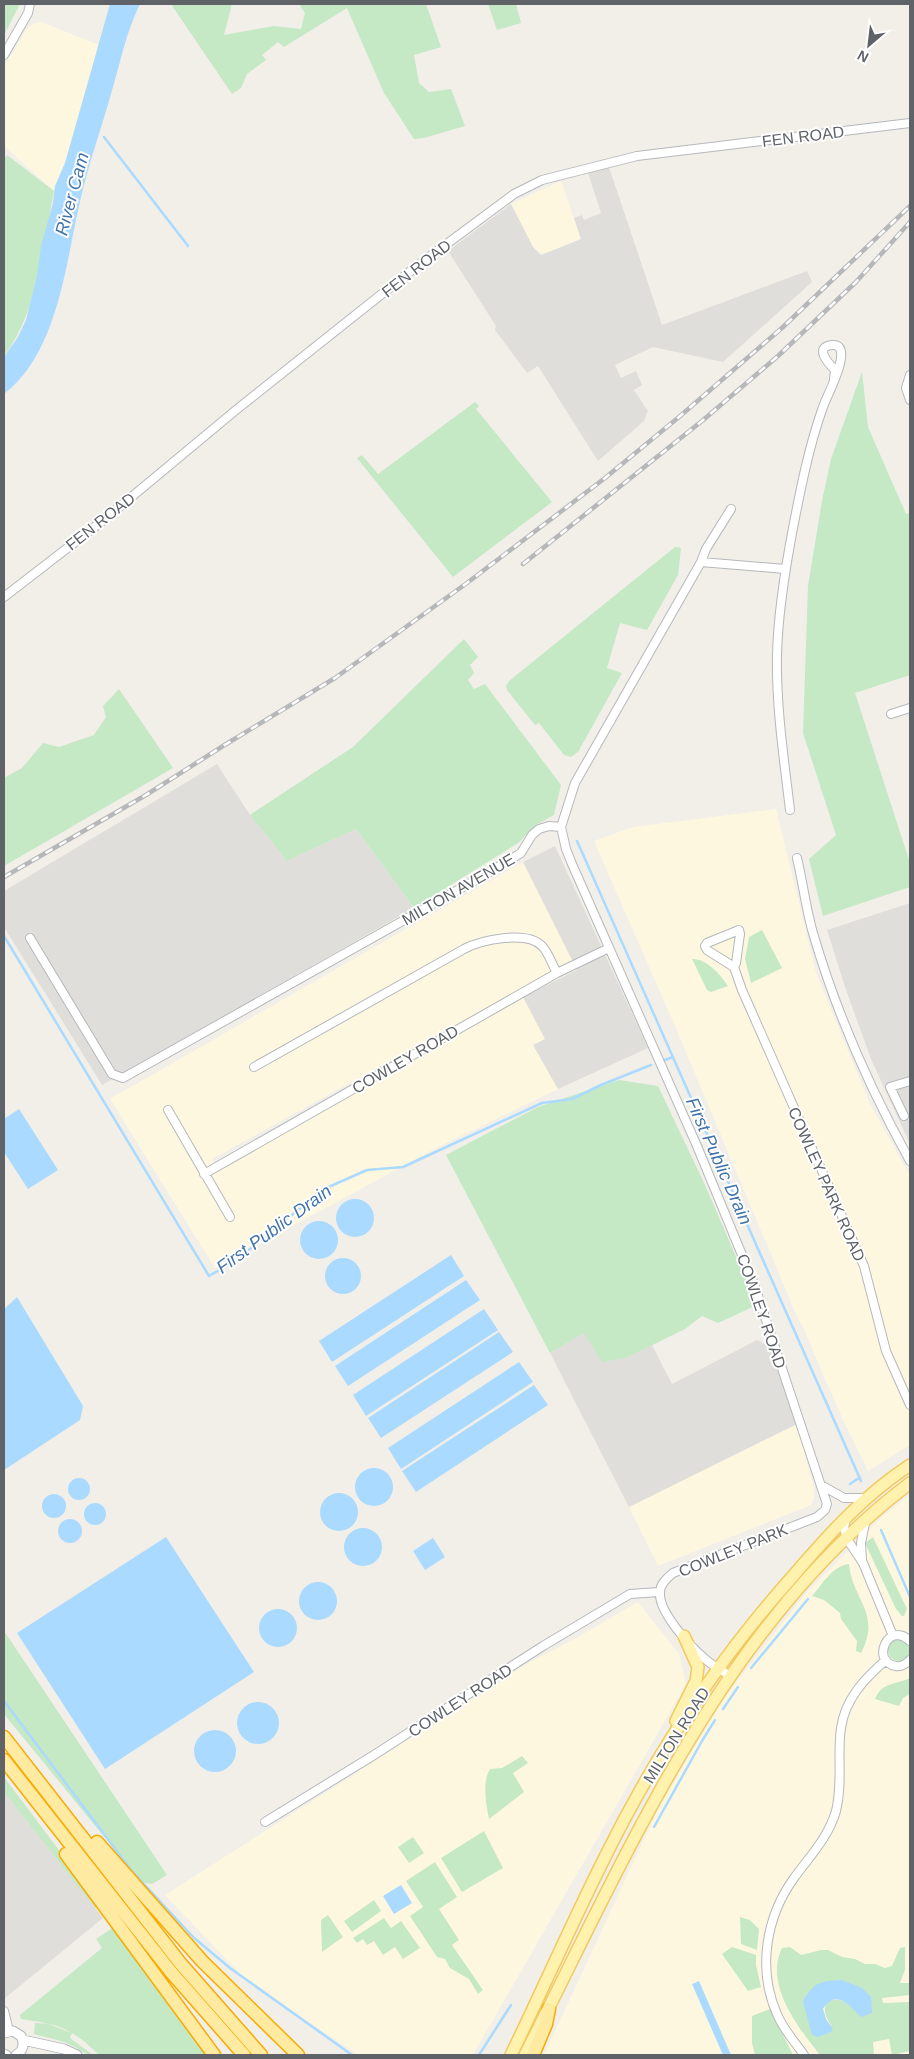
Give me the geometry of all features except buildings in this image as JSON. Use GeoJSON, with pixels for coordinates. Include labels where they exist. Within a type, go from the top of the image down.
{"type":"FeatureCollection","features":[{"type":"Feature","properties":{"kind":"highway"},"geometry":{"type":"LineString","coordinates":[[4,1737],[181,1964],[262,2055]]}},
{"type":"Feature","properties":{"kind":"highway"},"geometry":{"type":"LineString","coordinates":[[4,1760],[171,1972],[244,2055]]}},
{"type":"Feature","properties":{"kind":"highway"},"geometry":{"type":"LineString","coordinates":[[28,1790],[37,1812],[214,2055]]}},
{"type":"Feature","properties":{"kind":"highway"},"geometry":{"type":"LineString","coordinates":[[66,1817],[90,1835],[202,1961],[298,2055]]}},
{"type":"Feature","properties":{"kind":"highway"},"geometry":{"type":"LineString","coordinates":[[533,2055],[546,2024],[549,2009]]}},
{"type":"Feature","properties":{"kind":"main road"},"geometry":{"type":"LineString","coordinates":[[885,1481],[890,1474],[910,1457]]}},
{"type":"Feature","properties":{"kind":"main road","name":"MILTON ROAD"},"geometry":{"type":"LineString","coordinates":[[511,2055],[603,1859],[651,1772],[718,1668],[780,1590],[830,1533],[885,1481],[910,1465]]}},
{"type":"Feature","properties":{"kind":"main road","name":"MILTON ROAD"},"geometry":{"type":"LineString","coordinates":[[525,2055],[636,1834],[696,1730],[731,1676],[790,1597],[847,1539],[910,1483]]}},
{"type":"Feature","properties":{"kind":"main road"},"geometry":{"type":"LineString","coordinates":[[780,1590],[828,1545],[842,1538],[847,1539]]}},
{"type":"Feature","properties":{"kind":"main road"},"geometry":{"type":"LineString","coordinates":[[651,1772],[696,1681],[698,1666],[684,1636]]}},
{"type":"Feature","properties":{"kind":"street"},"geometry":{"type":"LineString","coordinates":[[4,56],[28,13],[30,4]]}},
{"type":"Feature","properties":{"kind":"street","name":"FEN ROAD"},"geometry":{"type":"LineString","coordinates":[[4,597],[105,518],[236,410],[417,266],[514,194],[550,178],[637,156],[910,124]]}},
{"type":"Feature","properties":{"kind":"street"},"geometry":{"type":"LineString","coordinates":[[790,810],[779,709],[780,607],[811,444],[842,358],[840,348],[835,345],[829,345],[823,354],[824,359],[835,370],[834,379]]}},
{"type":"Feature","properties":{"kind":"street"},"geometry":{"type":"LineString","coordinates":[[828,363],[834,364],[842,358]]}},
{"type":"Feature","properties":{"kind":"street"},"geometry":{"type":"LineString","coordinates":[[910,375],[906,388],[910,400]]}},
{"type":"Feature","properties":{"kind":"street"},"geometry":{"type":"LineString","coordinates":[[562,827],[575,783],[701,562],[706,549],[731,509]]}},
{"type":"Feature","properties":{"kind":"street"},"geometry":{"type":"LineString","coordinates":[[701,562],[786,568]]}},
{"type":"Feature","properties":{"kind":"street"},"geometry":{"type":"LineString","coordinates":[[891,714],[910,708]]}},
{"type":"Feature","properties":{"kind":"street","name":"MILTON AVENUE"},"geometry":{"type":"LineString","coordinates":[[30,938],[112,1074],[124,1078],[488,873],[521,853],[532,835],[539,829],[548,826],[562,827]]}},
{"type":"Feature","properties":{"kind":"street","name":"COWLEY ROAD"},"geometry":{"type":"LineString","coordinates":[[562,827],[562,835],[572,864],[697,1146],[754,1284],[826,1500]]}},
{"type":"Feature","properties":{"kind":"street"},"geometry":{"type":"LineString","coordinates":[[797,858],[812,931],[828,978],[868,1080],[884,1115],[910,1161]]}},
{"type":"Feature","properties":{"kind":"street"},"geometry":{"type":"LineString","coordinates":[[739,930],[740,934],[734,967],[707,950],[705,946],[707,943],[739,930]]}},
{"type":"Feature","properties":{"kind":"street"},"geometry":{"type":"LineString","coordinates":[[254,1067],[464,949],[478,943],[517,937],[535,940],[542,946],[557,973]]}},
{"type":"Feature","properties":{"kind":"street","name":"COWLEY ROAD"},"geometry":{"type":"LineString","coordinates":[[204,1174],[557,973],[609,948]]}},
{"type":"Feature","properties":{"kind":"street","name":"COWLEY PARK ROAD"},"geometry":{"type":"LineString","coordinates":[[734,967],[742,990],[864,1266],[886,1351],[910,1405]]}},
{"type":"Feature","properties":{"kind":"street"},"geometry":{"type":"LineString","coordinates":[[904,1116],[890,1087],[910,1080]]}},
{"type":"Feature","properties":{"kind":"street"},"geometry":{"type":"LineString","coordinates":[[168,1110],[230,1217]]}},
{"type":"Feature","properties":{"kind":"street"},"geometry":{"type":"LineString","coordinates":[[821,1485],[844,1498],[867,1497]]}},
{"type":"Feature","properties":{"kind":"street","name":"COWLEY PARK"},"geometry":{"type":"LineString","coordinates":[[660,1592],[663,1582],[673,1573],[816,1517],[825,1510],[826,1500]]}},
{"type":"Feature","properties":{"kind":"street"},"geometry":{"type":"LineString","coordinates":[[846,1517],[844,1527],[847,1539],[862,1560],[894,1636]]}},
{"type":"Feature","properties":{"kind":"street"},"geometry":{"type":"LineString","coordinates":[[862,1560],[861,1543],[866,1521]]}},
{"type":"Feature","properties":{"kind":"street"},"geometry":{"type":"LineString","coordinates":[[660,1592],[665,1612],[684,1636],[705,1659],[731,1676]]}},
{"type":"Feature","properties":{"kind":"street","name":"COWLEY ROAD"},"geometry":{"type":"LineString","coordinates":[[265,1822],[374,1755],[543,1646],[630,1594],[660,1592]]}},
{"type":"Feature","properties":{"kind":"street"},"geometry":{"type":"LineString","coordinates":[[910,1641],[903,1636],[894,1636],[883,1646],[884,1656],[890,1664],[899,1666],[910,1660]]}},
{"type":"Feature","properties":{"kind":"street"},"geometry":{"type":"LineString","coordinates":[[804,2055],[782,2024],[773,2004],[767,1980],[766,1966],[769,1937],[778,1906],[794,1878],[817,1850],[836,1812],[839,1789],[841,1728],[845,1715],[857,1687],[886,1660]]}},
{"type":"Feature","properties":{"kind":"street"},"geometry":{"type":"LineString","coordinates":[[4,2011],[6,2032],[17,2033],[23,2040],[64,2049],[77,2055]]}},
{"type":"Feature","properties":{"kind":"street"},"geometry":{"type":"LineString","coordinates":[[16,2055],[21,2051],[23,2040]]}},
{"type":"Feature","properties":{"kind":"shaded area"},"geometry":{"type":"Polygon","coordinates":[[[41,22],[99,45],[65,163],[54,191],[4,146],[4,67],[26,30],[33,24],[41,22]]]}},
{"type":"Feature","properties":{"kind":"shaded area"},"geometry":{"type":"Polygon","coordinates":[[[609,167],[662,325],[807,271],[812,282],[723,362],[653,347],[615,365],[621,378],[636,371],[642,385],[634,390],[648,411],[644,421],[598,461],[538,366],[527,373],[495,330],[496,326],[448,251],[511,204],[533,247],[541,255],[581,239],[574,218],[582,215],[584,220],[601,213],[588,173],[609,167]]]}},
{"type":"Feature","properties":{"kind":"shaded area"},"geometry":{"type":"Polygon","coordinates":[[[561,181],[581,239],[542,255],[533,247],[511,204],[561,181]]]}},
{"type":"Feature","properties":{"kind":"shaded area"},"geometry":{"type":"Polygon","coordinates":[[[217,764],[250,815],[287,861],[356,829],[414,908],[102,1085],[4,927],[4,891],[217,764]]]}},
{"type":"Feature","properties":{"kind":"shaded area"},"geometry":{"type":"Polygon","coordinates":[[[776,809],[816,973],[870,1104],[910,1176],[910,1445],[868,1471],[799,1321],[675,1026],[594,841],[633,827],[776,809]]]}},
{"type":"Feature","properties":{"kind":"shaded area"},"geometry":{"type":"Polygon","coordinates":[[[555,846],[648,1048],[558,1089],[533,1045],[545,1039],[523,997],[577,970],[523,862],[555,846]]]}},
{"type":"Feature","properties":{"kind":"shaded area"},"geometry":{"type":"Polygon","coordinates":[[[523,862],[573,960],[212,1159],[219,1170],[523,997],[545,1039],[534,1046],[558,1089],[442,1145],[215,1268],[110,1099],[523,862]]]}},
{"type":"Feature","properties":{"kind":"shaded area"},"geometry":{"type":"Polygon","coordinates":[[[910,903],[910,1144],[871,1059],[827,930],[910,903]]]}},
{"type":"Feature","properties":{"kind":"shaded area"},"geometry":{"type":"Polygon","coordinates":[[[584,1333],[626,1358],[652,1345],[672,1384],[757,1340],[774,1349],[797,1424],[629,1507],[550,1353],[584,1333]]]}},
{"type":"Feature","properties":{"kind":"shaded area"},"geometry":{"type":"Polygon","coordinates":[[[797,1424],[814,1488],[814,1497],[811,1505],[658,1566],[629,1507],[797,1424]]]}},
{"type":"Feature","properties":{"kind":"shaded area"},"geometry":{"type":"Polygon","coordinates":[[[910,1495],[910,2055],[544,2055],[660,1805],[724,1698],[805,1594],[884,1515],[910,1495]]]}},
{"type":"Feature","properties":{"kind":"shaded area"},"geometry":{"type":"Polygon","coordinates":[[[638,1602],[679,1654],[686,1684],[473,2055],[358,2055],[246,1980],[165,1895],[530,1662],[571,1641],[638,1602]]]}},
{"type":"Feature","properties":{"kind":"shaded area"},"geometry":{"type":"Polygon","coordinates":[[[4,1792],[103,1918],[4,1999],[4,1792]]]}},
{"type":"Feature","properties":{"kind":"green space"},"geometry":{"type":"Polygon","coordinates":[[[4,4],[20,4],[4,35],[4,4]]]}},
{"type":"Feature","properties":{"kind":"green space"},"geometry":{"type":"Polygon","coordinates":[[[171,4],[232,4],[224,35],[274,26],[301,29],[305,13],[299,4],[426,4],[441,47],[414,55],[419,83],[429,92],[451,89],[465,126],[424,138],[414,139],[384,93],[347,8],[284,47],[278,42],[262,55],[266,60],[247,74],[241,88],[232,94],[171,4]]]}},
{"type":"Feature","properties":{"kind":"green space"},"geometry":{"type":"Polygon","coordinates":[[[488,4],[516,4],[521,23],[497,30],[488,4]]]}},
{"type":"Feature","properties":{"kind":"green space"},"geometry":{"type":"Polygon","coordinates":[[[7,155],[54,191],[32,299],[25,319],[4,356],[4,159],[7,155]]]}},
{"type":"Feature","properties":{"kind":"green space"},"geometry":{"type":"Polygon","coordinates":[[[862,372],[868,427],[906,514],[910,513],[910,675],[855,693],[910,863],[910,887],[823,916],[809,859],[836,835],[803,733],[808,586],[831,459],[862,372]]]}},
{"type":"Feature","properties":{"kind":"green space"},"geometry":{"type":"Polygon","coordinates":[[[475,402],[479,406],[476,409],[552,502],[453,577],[357,458],[362,455],[378,474],[475,402]]]}},
{"type":"Feature","properties":{"kind":"green space"},"geometry":{"type":"Polygon","coordinates":[[[675,547],[681,548],[678,575],[647,630],[620,623],[607,668],[622,673],[578,752],[571,757],[564,755],[539,723],[535,725],[507,690],[506,686],[509,681],[675,547]]]}},
{"type":"Feature","properties":{"kind":"green space"},"geometry":{"type":"Polygon","coordinates":[[[464,639],[478,657],[470,665],[474,673],[468,680],[474,689],[485,684],[561,785],[554,815],[536,825],[518,843],[414,908],[356,829],[287,861],[250,815],[353,747],[464,639]]]}},
{"type":"Feature","properties":{"kind":"green space"},"geometry":{"type":"Polygon","coordinates":[[[119,689],[173,768],[4,866],[4,778],[22,768],[43,743],[59,747],[94,735],[106,717],[103,706],[119,689]]]}},
{"type":"Feature","properties":{"kind":"green space"},"geometry":{"type":"Polygon","coordinates":[[[762,930],[782,968],[751,983],[745,959],[749,937],[762,930]]]}},
{"type":"Feature","properties":{"kind":"green space"},"geometry":{"type":"Polygon","coordinates":[[[692,959],[708,964],[728,986],[711,992],[707,990],[692,959]]]}},
{"type":"Feature","properties":{"kind":"green space"},"geometry":{"type":"Polygon","coordinates":[[[619,1080],[658,1086],[705,1185],[757,1305],[718,1323],[702,1316],[685,1329],[626,1358],[602,1362],[584,1333],[550,1353],[446,1155],[538,1107],[619,1080]]]}},
{"type":"Feature","properties":{"kind":"green space"},"geometry":{"type":"Polygon","coordinates":[[[873,1537],[907,1609],[904,1616],[896,1609],[865,1543],[873,1537]]]}},
{"type":"Feature","properties":{"kind":"green space"},"geometry":{"type":"Polygon","coordinates":[[[849,1564],[851,1577],[867,1617],[867,1639],[861,1653],[856,1651],[857,1641],[841,1619],[840,1613],[824,1600],[812,1596],[832,1572],[843,1565],[849,1564]]]}},
{"type":"Feature","properties":{"kind":"green space"},"geometry":{"type":"Polygon","coordinates":[[[4,1631],[167,1875],[152,1884],[141,1882],[4,1714],[4,1631]]]}},
{"type":"Feature","properties":{"kind":"green space"},"geometry":{"type":"Polygon","coordinates":[[[899,1639],[907,1642],[910,1650],[907,1658],[899,1661],[891,1658],[888,1650],[891,1642],[899,1639]]]}},
{"type":"Feature","properties":{"kind":"green space"},"geometry":{"type":"Polygon","coordinates":[[[910,1678],[910,1694],[903,1698],[899,1706],[875,1699],[885,1687],[910,1678]]]}},
{"type":"Feature","properties":{"kind":"green space"},"geometry":{"type":"Polygon","coordinates":[[[522,1756],[528,1763],[513,1773],[524,1792],[489,1819],[485,1787],[490,1769],[502,1768],[522,1756]]]}},
{"type":"Feature","properties":{"kind":"green space"},"geometry":{"type":"Polygon","coordinates":[[[4,1777],[100,1905],[95,1908],[4,1792],[4,1777]]]}},
{"type":"Feature","properties":{"kind":"green space"},"geometry":{"type":"Polygon","coordinates":[[[484,1831],[503,1868],[462,1892],[441,1858],[484,1831]]]}},
{"type":"Feature","properties":{"kind":"green space"},"geometry":{"type":"Polygon","coordinates":[[[413,1837],[424,1853],[409,1863],[398,1847],[413,1837]]]}},
{"type":"Feature","properties":{"kind":"green space"},"geometry":{"type":"Polygon","coordinates":[[[435,1862],[457,1897],[439,1909],[459,1940],[452,1945],[483,1990],[478,1994],[469,1979],[450,1968],[445,1959],[437,1957],[410,1916],[423,1907],[406,1881],[435,1862]]]}},
{"type":"Feature","properties":{"kind":"green space"},"geometry":{"type":"Polygon","coordinates":[[[374,1900],[381,1911],[352,1932],[344,1921],[374,1900]]]}},
{"type":"Feature","properties":{"kind":"green space"},"geometry":{"type":"Polygon","coordinates":[[[328,1915],[343,1937],[322,1952],[321,1920],[328,1915]]]}},
{"type":"Feature","properties":{"kind":"green space"},"geometry":{"type":"Polygon","coordinates":[[[740,1917],[750,1920],[759,1929],[757,1950],[741,1944],[740,1917]]]}},
{"type":"Feature","properties":{"kind":"green space"},"geometry":{"type":"Polygon","coordinates":[[[384,1918],[391,1928],[401,1921],[420,1948],[403,1959],[395,1947],[383,1955],[374,1941],[367,1945],[363,1939],[357,1943],[353,1938],[384,1918]]]}},
{"type":"Feature","properties":{"kind":"green space"},"geometry":{"type":"Polygon","coordinates":[[[114,1927],[206,2055],[99,2055],[72,2033],[70,2038],[93,2055],[90,2055],[65,2043],[34,2034],[35,2023],[49,2024],[71,2033],[66,2030],[47,2023],[21,2019],[20,2015],[102,1948],[96,1939],[114,1927]]]}},
{"type":"Feature","properties":{"kind":"green space"},"geometry":{"type":"Polygon","coordinates":[[[732,1947],[756,1955],[756,1965],[761,1987],[748,1991],[722,1954],[732,1947]]]}},
{"type":"Feature","properties":{"kind":"green space"},"geometry":{"type":"Polygon","coordinates":[[[790,1947],[801,1955],[828,1950],[842,1957],[885,1968],[892,1966],[900,1948],[905,1947],[905,1970],[900,1983],[910,1983],[910,1995],[882,1998],[883,2003],[910,2002],[910,2051],[892,2055],[889,2039],[873,2042],[874,2054],[820,2055],[802,2032],[780,1990],[777,1976],[782,1948],[790,1947]],[[862,1988],[803,2002],[832,2026],[825,2011],[825,2005],[828,2001],[839,2000],[853,2009],[862,1988]]]}},
{"type":"Feature","properties":{"kind":"green space"},"geometry":{"type":"Polygon","coordinates":[[[770,2009],[793,2055],[755,2055],[752,2043],[752,2016],[770,2009]]]}},
{"type":"Feature","properties":{"kind":"water","name":"River Cam"},"geometry":{"type":"Polygon","coordinates":[[[110,4],[140,4],[127,37],[86,177],[66,271],[50,327],[38,353],[23,375],[4,394],[4,357],[18,337],[26,320],[37,276],[41,246],[53,203],[55,186],[65,163],[110,4]]]}},
{"type":"Feature","properties":{"kind":"water"},"geometry":{"type":"Polygon","coordinates":[[[19,1109],[58,1170],[28,1189],[4,1152],[4,1119],[19,1109]]]}},
{"type":"Feature","properties":{"kind":"water"},"geometry":{"type":"Polygon","coordinates":[[[355,1199],[368,1205],[374,1218],[368,1231],[355,1237],[342,1231],[336,1218],[342,1205],[355,1199]]]}},
{"type":"Feature","properties":{"kind":"water"},"geometry":{"type":"Polygon","coordinates":[[[319,1221],[332,1227],[338,1240],[332,1253],[319,1259],[306,1253],[300,1240],[306,1227],[319,1221]]]}},
{"type":"Feature","properties":{"kind":"water"},"geometry":{"type":"Polygon","coordinates":[[[451,1255],[464,1276],[332,1362],[319,1341],[451,1255]]]}},
{"type":"Feature","properties":{"kind":"water"},"geometry":{"type":"Polygon","coordinates":[[[343,1258],[356,1263],[361,1276],[356,1289],[343,1294],[330,1289],[325,1276],[330,1263],[343,1258]]]}},
{"type":"Feature","properties":{"kind":"water"},"geometry":{"type":"Polygon","coordinates":[[[466,1280],[480,1300],[348,1386],[335,1366],[466,1280]]]}},
{"type":"Feature","properties":{"kind":"water"},"geometry":{"type":"Polygon","coordinates":[[[17,1297],[83,1406],[80,1420],[4,1470],[4,1309],[17,1297]]]}},
{"type":"Feature","properties":{"kind":"water"},"geometry":{"type":"Polygon","coordinates":[[[484,1309],[498,1330],[366,1416],[353,1395],[484,1309]]]}},
{"type":"Feature","properties":{"kind":"water"},"geometry":{"type":"Polygon","coordinates":[[[499,1332],[513,1352],[381,1438],[368,1418],[499,1332]]]}},
{"type":"Feature","properties":{"kind":"water"},"geometry":{"type":"Polygon","coordinates":[[[519,1362],[533,1382],[401,1469],[388,1448],[519,1362]]]}},
{"type":"Feature","properties":{"kind":"water"},"geometry":{"type":"Polygon","coordinates":[[[534,1385],[548,1405],[416,1492],[402,1471],[534,1385]]]}},
{"type":"Feature","properties":{"kind":"water"},"geometry":{"type":"Polygon","coordinates":[[[374,1468],[388,1473],[393,1487],[388,1501],[374,1506],[360,1501],[355,1487],[360,1473],[374,1468]]]}},
{"type":"Feature","properties":{"kind":"water"},"geometry":{"type":"Polygon","coordinates":[[[75,1478],[83,1478],[90,1485],[90,1493],[83,1500],[75,1500],[68,1493],[68,1485],[75,1478]]]}},
{"type":"Feature","properties":{"kind":"water"},"geometry":{"type":"Polygon","coordinates":[[[339,1493],[353,1498],[358,1512],[353,1526],[339,1531],[325,1526],[320,1512],[325,1498],[339,1493]]]}},
{"type":"Feature","properties":{"kind":"water"},"geometry":{"type":"Polygon","coordinates":[[[54,1494],[62,1498],[66,1506],[62,1514],[54,1518],[46,1514],[42,1506],[46,1498],[54,1494]]]}},
{"type":"Feature","properties":{"kind":"water"},"geometry":{"type":"Polygon","coordinates":[[[95,1503],[103,1506],[106,1514],[103,1522],[95,1525],[87,1522],[84,1514],[87,1506],[95,1503]]]}},
{"type":"Feature","properties":{"kind":"water"},"geometry":{"type":"Polygon","coordinates":[[[70,1519],[78,1523],[82,1531],[78,1539],[70,1543],[62,1539],[58,1531],[62,1523],[70,1519]]]}},
{"type":"Feature","properties":{"kind":"water"},"geometry":{"type":"Polygon","coordinates":[[[363,1528],[377,1533],[382,1547],[377,1561],[363,1566],[349,1561],[344,1547],[349,1533],[363,1528]]]}},
{"type":"Feature","properties":{"kind":"water"},"geometry":{"type":"Polygon","coordinates":[[[166,1537],[254,1672],[105,1769],[17,1633],[166,1537]]]}},
{"type":"Feature","properties":{"kind":"water"},"geometry":{"type":"Polygon","coordinates":[[[433,1538],[445,1557],[425,1570],[413,1551],[433,1538]]]}},
{"type":"Feature","properties":{"kind":"water"},"geometry":{"type":"Polygon","coordinates":[[[318,1582],[331,1588],[337,1601],[331,1614],[318,1620],[305,1614],[299,1601],[305,1588],[318,1582]]]}},
{"type":"Feature","properties":{"kind":"water"},"geometry":{"type":"Polygon","coordinates":[[[278,1609],[291,1615],[297,1628],[291,1641],[278,1647],[265,1641],[259,1628],[265,1615],[278,1609]]]}},
{"type":"Feature","properties":{"kind":"water"},"geometry":{"type":"Polygon","coordinates":[[[262,1702],[270,1705],[276,1711],[279,1723],[276,1735],[270,1741],[254,1744],[246,1741],[240,1735],[237,1719],[240,1711],[246,1705],[262,1702]]]}},
{"type":"Feature","properties":{"kind":"water"},"geometry":{"type":"Polygon","coordinates":[[[219,1730],[227,1733],[233,1739],[236,1751],[233,1763],[227,1769],[211,1772],[203,1769],[197,1763],[194,1747],[197,1739],[203,1733],[219,1730]]]}},
{"type":"Feature","properties":{"kind":"water"},"geometry":{"type":"Polygon","coordinates":[[[401,1885],[412,1903],[394,1914],[383,1896],[401,1885]]]}},
{"type":"Feature","properties":{"kind":"water"},"geometry":{"type":"Polygon","coordinates":[[[842,1980],[862,1988],[871,1997],[872,2013],[861,2017],[847,2004],[838,1999],[833,2000],[823,2009],[826,2019],[833,2029],[831,2032],[818,2037],[812,2035],[803,2002],[810,1990],[818,1984],[842,1980]]]}},
{"type":"Feature","properties":{"kind":"water"},"geometry":{"type":"Polygon","coordinates":[[[699,1981],[731,2055],[723,2055],[692,1984],[699,1981]]]}},
{"type":"Feature","properties":{"kind":"waterway"},"geometry":{"type":"LineString","coordinates":[[104,137],[188,246]]}},
{"type":"Feature","properties":{"kind":"waterway","name":"First Public Drain"},"geometry":{"type":"LineString","coordinates":[[577,841],[861,1481]]}},
{"type":"Feature","properties":{"kind":"waterway","name":"First Public Drain"},"geometry":{"type":"LineString","coordinates":[[4,936],[209,1276],[235,1261],[324,1189],[367,1170],[403,1167],[542,1103],[572,1099],[651,1065]]}},
{"type":"Feature","properties":{"kind":"waterway"},"geometry":{"type":"LineString","coordinates":[[665,1060],[673,1057]]}},
{"type":"Feature","properties":{"kind":"waterway"},"geometry":{"type":"LineString","coordinates":[[850,1484],[859,1478]]}},
{"type":"Feature","properties":{"kind":"waterway"},"geometry":{"type":"LineString","coordinates":[[881,1530],[910,1597]]}},
{"type":"Feature","properties":{"kind":"waterway"},"geometry":{"type":"LineString","coordinates":[[751,1668],[808,1599]]}},
{"type":"Feature","properties":{"kind":"waterway"},"geometry":{"type":"LineString","coordinates":[[723,1709],[738,1687]]}},
{"type":"Feature","properties":{"kind":"waterway"},"geometry":{"type":"LineString","coordinates":[[4,1701],[131,1870],[193,1937],[230,1968],[352,2055]]}},
{"type":"Feature","properties":{"kind":"waterway"},"geometry":{"type":"LineString","coordinates":[[654,1827],[715,1720]]}},
{"type":"Feature","properties":{"kind":"waterway"},"geometry":{"type":"LineString","coordinates":[[479,2055],[511,2005]]}},
{"type":"Feature","properties":{"kind":"railway"},"geometry":{"type":"LineString","coordinates":[[4,877],[146,795],[335,678],[467,583],[605,478],[679,417],[783,327],[910,206]]}},
{"type":"Feature","properties":{"kind":"railway"},"geometry":{"type":"LineString","coordinates":[[523,564],[702,421],[778,356],[856,282],[910,222]]}}]}
